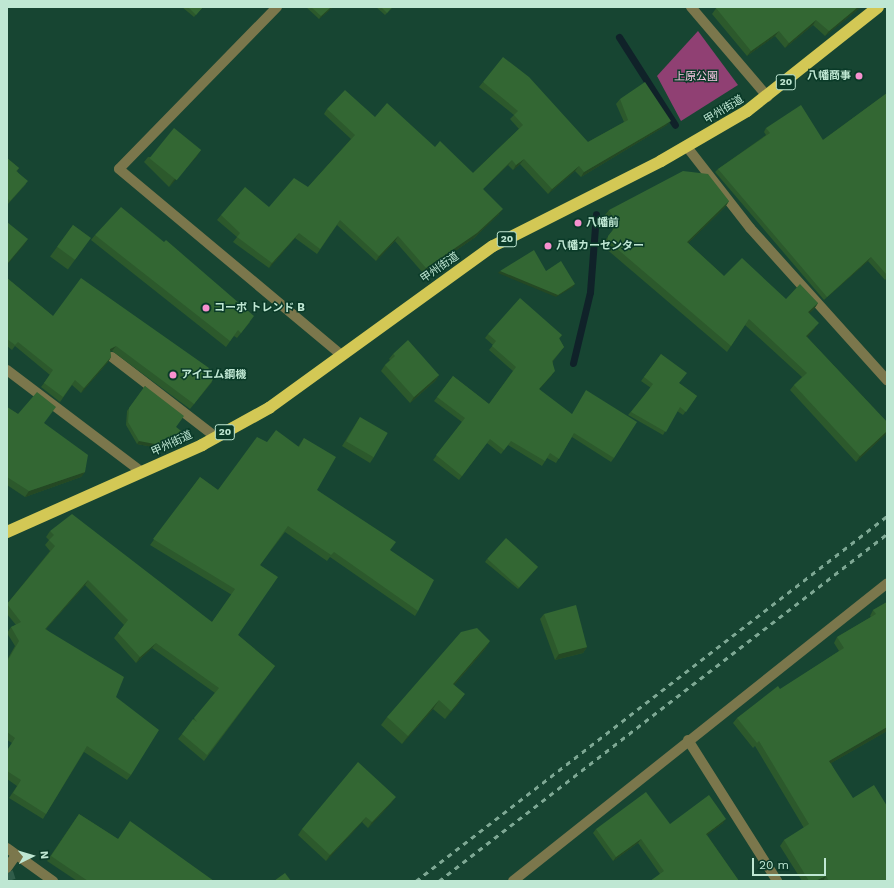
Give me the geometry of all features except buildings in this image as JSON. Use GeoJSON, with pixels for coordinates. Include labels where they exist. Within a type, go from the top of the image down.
{"type":"FeatureCollection","features":[{"type":"Feature","properties":{"kind":"highway","name":"甲州街道"},"geometry":{"type":"LineString","coordinates":[[7,532],[142,472],[216,437],[269,408],[340,354],[493,246],[687,147],[768,96],[878,7]]}},
{"type":"Feature","properties":{"kind":"street"},"geometry":{"type":"LineString","coordinates":[[277,7],[119,169],[340,354]]}},
{"type":"Feature","properties":{"kind":"street"},"geometry":{"type":"LineString","coordinates":[[691,7],[768,96]]}},
{"type":"Feature","properties":{"kind":"street"},"geometry":{"type":"LineString","coordinates":[[687,147],[750,228],[887,380]]}},
{"type":"Feature","properties":{"kind":"street"},"geometry":{"type":"LineString","coordinates":[[112,357],[216,437]]}},
{"type":"Feature","properties":{"kind":"street"},"geometry":{"type":"LineString","coordinates":[[7,370],[142,472]]}},
{"type":"Feature","properties":{"kind":"street"},"geometry":{"type":"LineString","coordinates":[[513,881],[688,740],[887,584]]}},
{"type":"Feature","properties":{"kind":"street"},"geometry":{"type":"LineString","coordinates":[[688,740],[777,881]]}},
{"type":"Feature","properties":{"kind":"street"},"geometry":{"type":"LineString","coordinates":[[7,848],[53,881]]}},
{"type":"Feature","properties":{"kind":"street"},"geometry":{"type":"LineString","coordinates":[[7,868],[16,855]]}},
{"type":"Feature","properties":{"kind":"green space","name":"上原公園"},"geometry":{"type":"Polygon","coordinates":[[[698,31],[738,85],[681,121],[657,76],[698,31]]]}},
{"type":"Feature","properties":{"kind":"waterway"},"geometry":{"type":"LineString","coordinates":[[619,37],[675,125]]}},
{"type":"Feature","properties":{"kind":"waterway"},"geometry":{"type":"LineString","coordinates":[[573,363],[590,292],[596,214]]}},
{"type":"Feature","properties":{"kind":"tunnel"},"geometry":{"type":"LineString","coordinates":[[7,872],[10,881]]}},
{"type":"Feature","properties":{"kind":"railway"},"geometry":{"type":"LineString","coordinates":[[416,881],[887,516]]}},
{"type":"Feature","properties":{"kind":"railway"},"geometry":{"type":"LineString","coordinates":[[439,881],[887,534]]}},
{"type":"Feature","properties":{"kind":"place","name":"八幡商事"},"geometry":{"type":"Point","coordinates":[859,76]}},
{"type":"Feature","properties":{"kind":"place","name":"八幡前"},"geometry":{"type":"Point","coordinates":[578,223]}},
{"type":"Feature","properties":{"kind":"place","name":"八幡カーセンター"},"geometry":{"type":"Point","coordinates":[548,246]}},
{"type":"Feature","properties":{"kind":"place","name":"コーポ トレンド B"},"geometry":{"type":"Point","coordinates":[206,308]}},
{"type":"Feature","properties":{"kind":"place","name":"アイエム鋼機"},"geometry":{"type":"Point","coordinates":[173,375]}}]}
